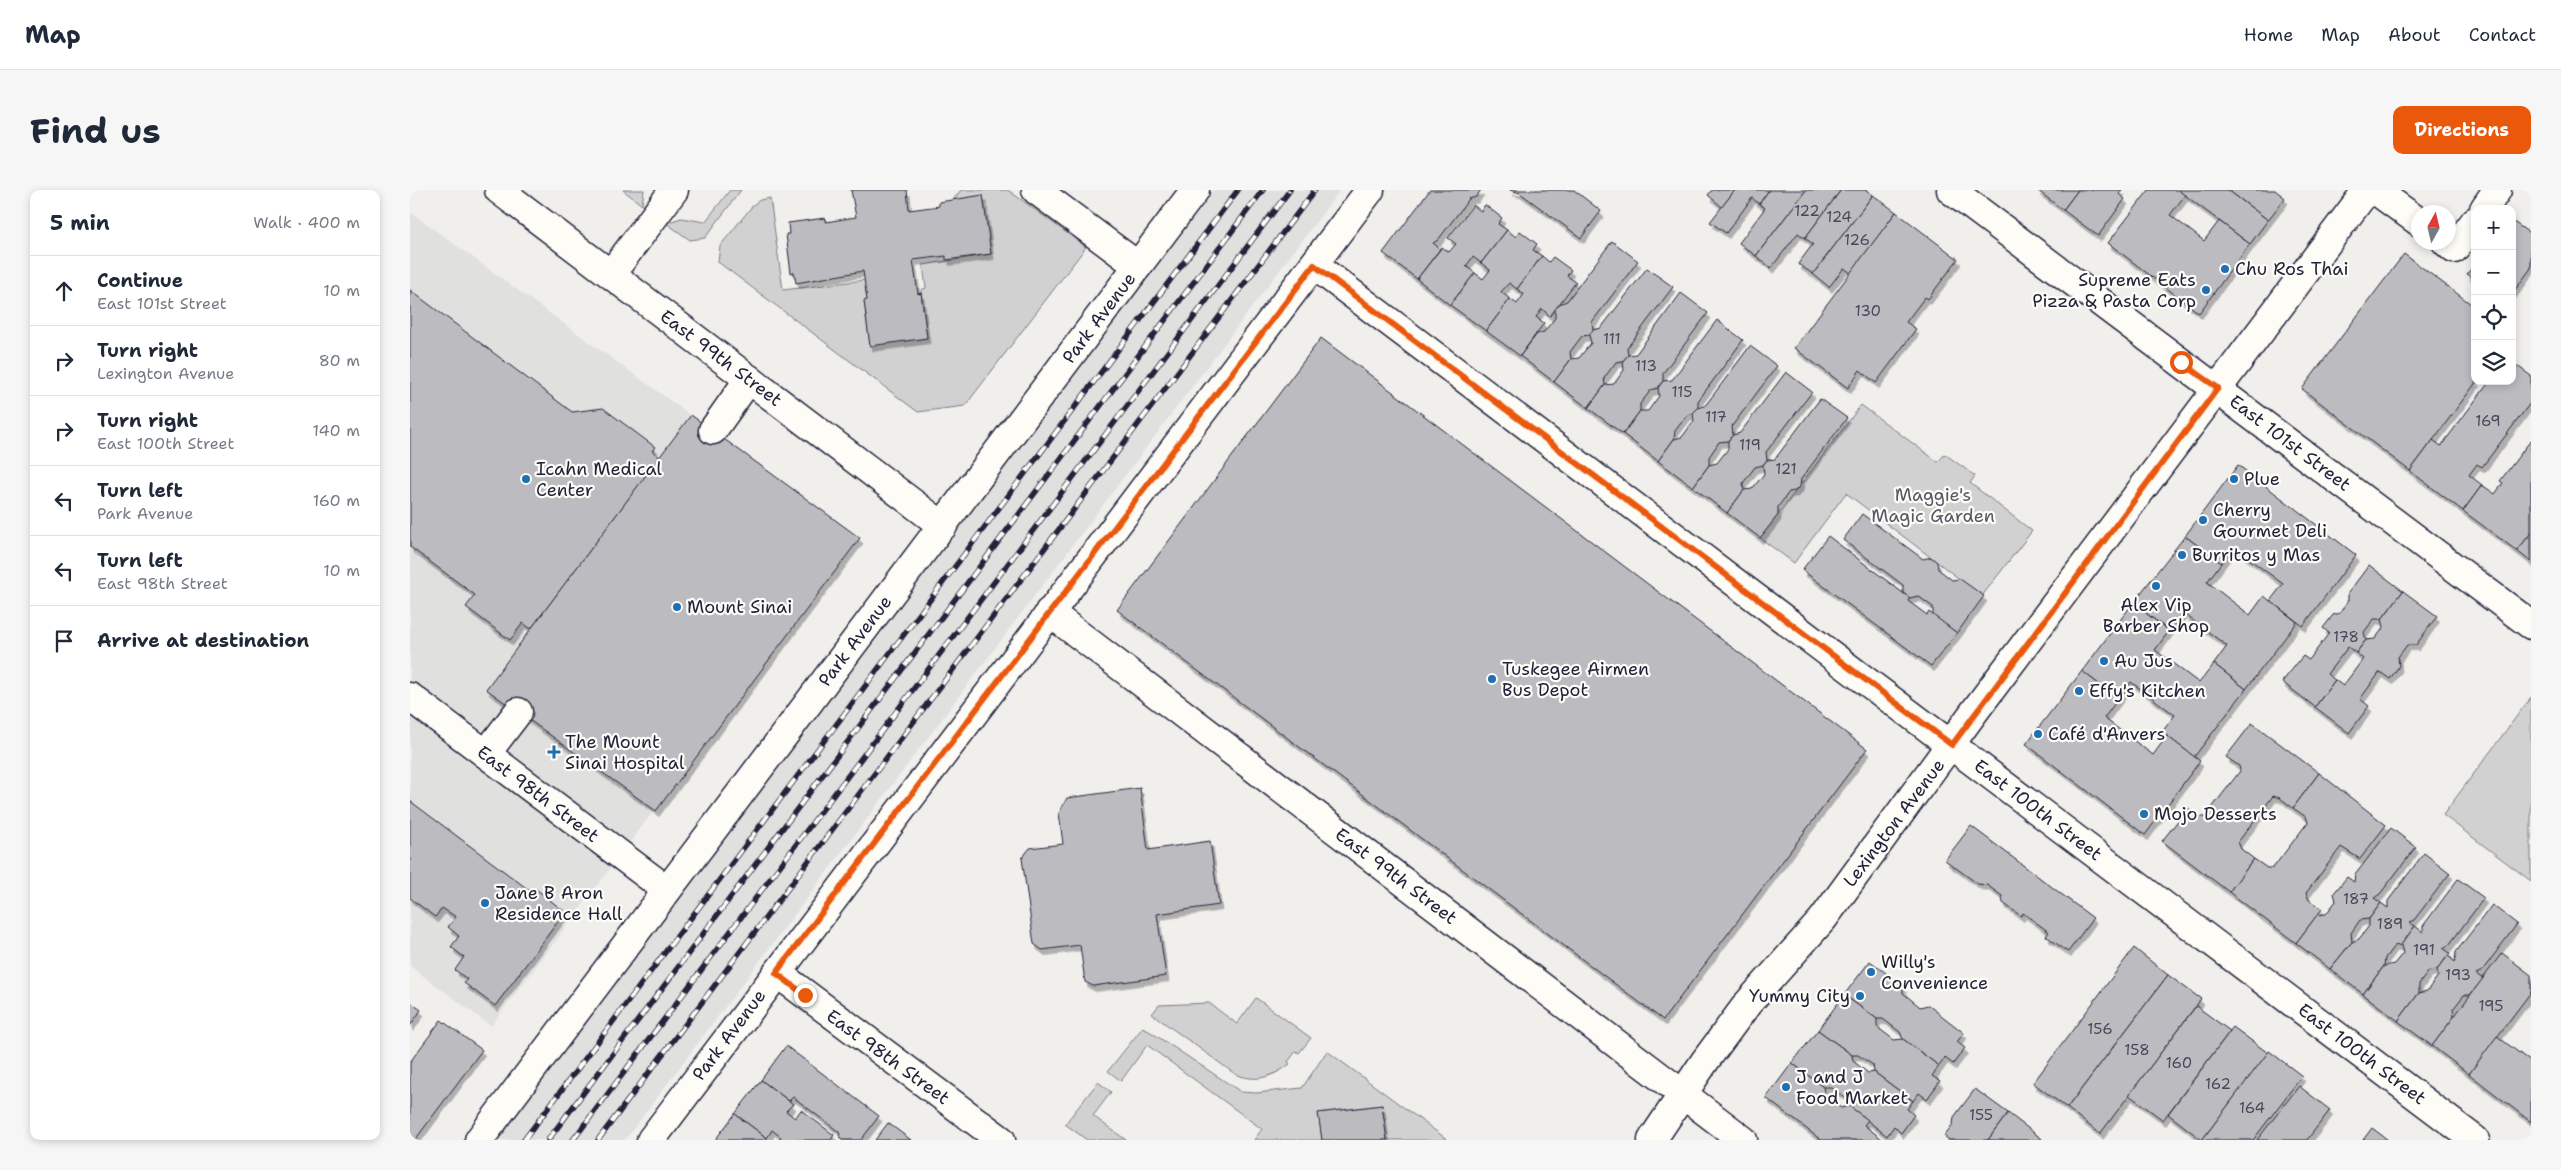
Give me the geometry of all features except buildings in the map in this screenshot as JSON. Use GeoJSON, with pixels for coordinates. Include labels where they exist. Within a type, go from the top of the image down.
{"type":"FeatureCollection","features":[{"type":"Feature","properties":{"kind":"street","name":"East 99th Street"},"geometry":{"type":"LineString","coordinates":[[499,190],[943,526]]}},
{"type":"Feature","properties":{"kind":"street"},"geometry":{"type":"LineString","coordinates":[[611,274],[674,190]]}},
{"type":"Feature","properties":{"kind":"street"},"geometry":{"type":"LineString","coordinates":[[1036,190],[1138,266]]}},
{"type":"Feature","properties":{"kind":"street","name":"Park Avenue"},"geometry":{"type":"LineString","coordinates":[[479,1140],[1195,190]]}},
{"type":"Feature","properties":{"kind":"street","name":"Park Avenue"},"geometry":{"type":"LineString","coordinates":[[651,1140],[1370,190]]}},
{"type":"Feature","properties":{"kind":"street","name":"East 101st Street"},"geometry":{"type":"LineString","coordinates":[[1951,190],[2218,388],[2531,625]]}},
{"type":"Feature","properties":{"kind":"street","name":"Lexington Avenue"},"geometry":{"type":"LineString","coordinates":[[1652,1140],[1682,1094],[1748,1003],[1829,911],[2367,190]]}},
{"type":"Feature","properties":{"kind":"street"},"geometry":{"type":"LineString","coordinates":[[2375,190],[2411,217]]}},
{"type":"Feature","properties":{"kind":"street"},"geometry":{"type":"LineString","coordinates":[[2487,205],[2497,190]]}},
{"type":"Feature","properties":{"kind":"street"},"geometry":{"type":"LineString","coordinates":[[2456,246],[2471,226]]}},
{"type":"Feature","properties":{"kind":"street","name":"East 100th Street"},"geometry":{"type":"LineString","coordinates":[[1314,265],[2475,1140]]}},
{"type":"Feature","properties":{"kind":"street"},"geometry":{"type":"LineString","coordinates":[[713,430],[749,379]]}},
{"type":"Feature","properties":{"kind":"street","name":"East 99th Street"},"geometry":{"type":"LineString","coordinates":[[1049,612],[1743,1140]]}},
{"type":"Feature","properties":{"kind":"street","name":"East 98th Street"},"geometry":{"type":"LineString","coordinates":[[410,697],[667,890]]}},
{"type":"Feature","properties":{"kind":"street"},"geometry":{"type":"LineString","coordinates":[[486,754],[518,712]]}},
{"type":"Feature","properties":{"kind":"street","name":"East 98th Street"},"geometry":{"type":"LineString","coordinates":[[776,973],[1000,1140]]}},
{"type":"Feature","properties":{"kind":"shaded area"},"geometry":{"type":"Polygon","coordinates":[[[1213,190],[1340,190],[625,1140],[495,1140],[1213,190]]]}},
{"type":"Feature","properties":{"kind":"shaded area","name":"The Mount Sinai Hospital"},"geometry":{"type":"Polygon","coordinates":[[[410,212],[860,538],[491,1026],[410,966],[410,212]]]}},
{"type":"Feature","properties":{"kind":"green space"},"geometry":{"type":"Polygon","coordinates":[[[623,190],[644,190],[642,205],[623,190]]]}},
{"type":"Feature","properties":{"kind":"green space"},"geometry":{"type":"Polygon","coordinates":[[[730,190],[741,190],[705,238],[690,240],[666,223],[681,218],[705,222],[730,190]]]}},
{"type":"Feature","properties":{"kind":"green space"},"geometry":{"type":"Polygon","coordinates":[[[961,190],[1008,190],[1086,247],[965,406],[918,412],[718,262],[720,246],[754,204],[760,200],[770,198],[783,290],[865,280],[867,300],[864,301],[870,345],[927,338],[921,290],[926,288],[923,265],[991,254],[983,196],[953,200],[961,190]]]}},
{"type":"Feature","properties":{"kind":"green space","name":"Maggie's Magic Garden"},"geometry":{"type":"Polygon","coordinates":[[[1861,405],[1938,462],[1945,454],[1975,476],[1970,483],[2032,531],[1982,596],[1846,493],[1794,563],[1760,538],[1861,405]]]}},
{"type":"Feature","properties":{"kind":"green space"},"geometry":{"type":"Polygon","coordinates":[[[2531,697],[2531,881],[2443,815],[2531,697]]]}},
{"type":"Feature","properties":{"kind":"green space"},"geometry":{"type":"Polygon","coordinates":[[[1256,998],[1311,1038],[1299,1053],[1296,1051],[1288,1062],[1290,1064],[1264,1077],[1250,1078],[1235,1074],[1152,1014],[1159,1005],[1209,1003],[1237,1024],[1256,998]]]}},
{"type":"Feature","properties":{"kind":"green space"},"geometry":{"type":"Polygon","coordinates":[[[1143,1027],[1241,1092],[1256,1093],[1302,1088],[1327,1051],[1448,1140],[1387,1140],[1382,1105],[1319,1113],[1322,1140],[1254,1140],[1262,1129],[1147,1045],[1121,1081],[1108,1071],[1143,1027]]]}},
{"type":"Feature","properties":{"kind":"green space"},"geometry":{"type":"Polygon","coordinates":[[[1098,1082],[1111,1092],[1093,1116],[1126,1140],[1087,1140],[1065,1124],[1098,1082]]]}},
{"type":"Feature","properties":{"kind":"railway"},"geometry":{"type":"LineString","coordinates":[[524,1140],[1238,190]]}},
{"type":"Feature","properties":{"kind":"railway"},"geometry":{"type":"LineString","coordinates":[[548,1140],[1263,190]]}},
{"type":"Feature","properties":{"kind":"railway"},"geometry":{"type":"LineString","coordinates":[[573,1140],[1290,190]]}},
{"type":"Feature","properties":{"kind":"railway"},"geometry":{"type":"LineString","coordinates":[[598,1140],[1315,190]]}},
{"type":"Feature","properties":{"kind":"place","name":"Chu Ros Thai"},"geometry":{"type":"Point","coordinates":[2225,269]}},
{"type":"Feature","properties":{"kind":"place","name":"Supreme Eats Pizza & Pasta Corp"},"geometry":{"type":"Point","coordinates":[2206,290]}},
{"type":"Feature","properties":{"kind":"place","name":"Icahn Medical Center"},"geometry":{"type":"Point","coordinates":[526,479]}},
{"type":"Feature","properties":{"kind":"place","name":"Plue"},"geometry":{"type":"Point","coordinates":[2234,479]}},
{"type":"Feature","properties":{"kind":"place","name":"Cherry Gourmet Deli"},"geometry":{"type":"Point","coordinates":[2203,520]}},
{"type":"Feature","properties":{"kind":"place","name":"Burritos y Mas"},"geometry":{"type":"Point","coordinates":[2182,555]}},
{"type":"Feature","properties":{"kind":"place","name":"Alex Vip Barber Shop"},"geometry":{"type":"Point","coordinates":[2156,586]}},
{"type":"Feature","properties":{"kind":"place","name":"Mount Sinai"},"geometry":{"type":"Point","coordinates":[677,607]}},
{"type":"Feature","properties":{"kind":"place","name":"Au Jus"},"geometry":{"type":"Point","coordinates":[2104,661]}},
{"type":"Feature","properties":{"kind":"place","name":"Tuskegee Airmen Bus Depot"},"geometry":{"type":"Point","coordinates":[1492,679]}},
{"type":"Feature","properties":{"kind":"place","name":"Effy's Kitchen"},"geometry":{"type":"Point","coordinates":[2079,691]}},
{"type":"Feature","properties":{"kind":"place","name":"Café d'Anvers"},"geometry":{"type":"Point","coordinates":[2038,734]}},
{"type":"Feature","properties":{"kind":"place","name":"The Mount Sinai Hospital"},"geometry":{"type":"Point","coordinates":[554,752]}},
{"type":"Feature","properties":{"kind":"place","name":"Mojo Desserts"},"geometry":{"type":"Point","coordinates":[2144,814]}},
{"type":"Feature","properties":{"kind":"place","name":"Jane B Aron Residence Hall"},"geometry":{"type":"Point","coordinates":[485,903]}},
{"type":"Feature","properties":{"kind":"place","name":"Willy's Convenience"},"geometry":{"type":"Point","coordinates":[1871,972]}},
{"type":"Feature","properties":{"kind":"place","name":"Yummy City"},"geometry":{"type":"Point","coordinates":[1860,996]}},
{"type":"Feature","properties":{"kind":"place","name":"J and J Food Market"},"geometry":{"type":"Point","coordinates":[1786,1087]}},
{"type":"Feature","properties":{"kind":"route"},"geometry":{"type":"LineString","coordinates":[[805,995],[776,973],[1314,265],[1952,745],[1974,712],[2218,388],[2181,362]]}}]}
